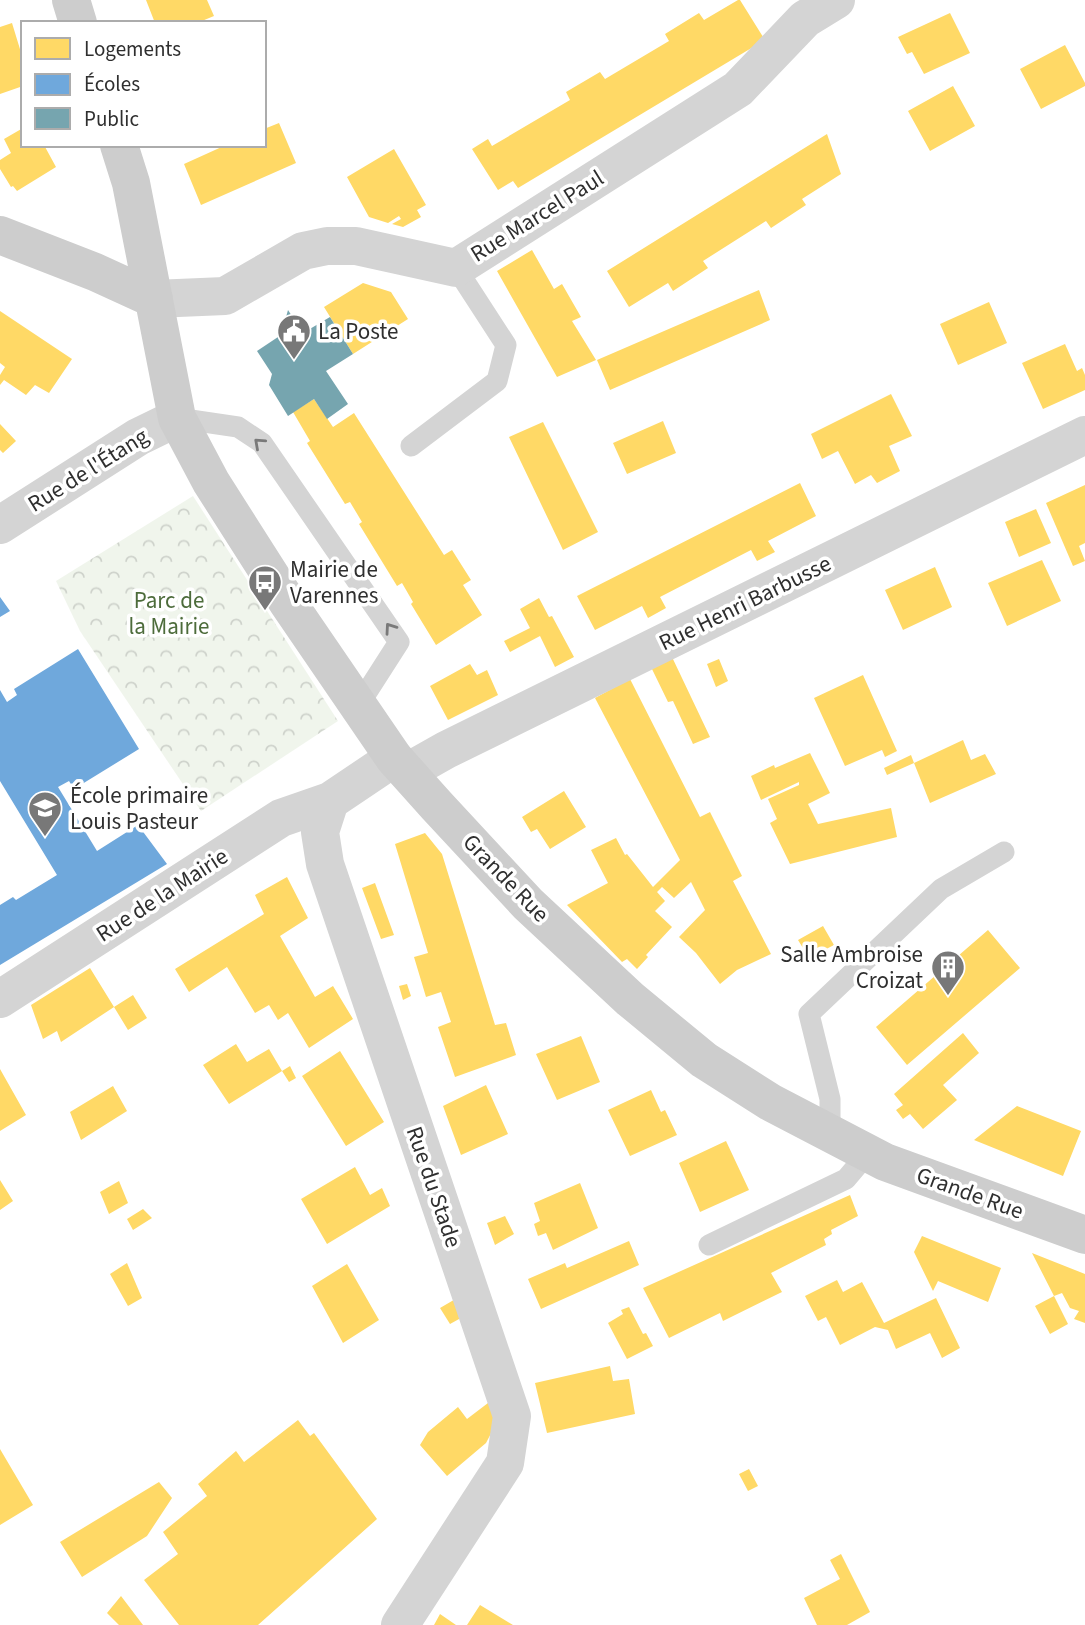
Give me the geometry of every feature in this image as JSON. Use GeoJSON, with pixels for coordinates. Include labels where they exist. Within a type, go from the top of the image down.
{"type":"FeatureCollection","features":[{"type":"Feature","properties":{"kind":"main road"},"geometry":{"type":"LineString","coordinates":[[71,0],[77,21]]}},
{"type":"Feature","properties":{"kind":"main road","name":"Grande Rue"},"geometry":{"type":"LineString","coordinates":[[119,147],[131,183],[177,418],[211,482],[288,603],[400,765],[528,904],[630,999],[704,1059],[770,1102],[885,1162],[1085,1235]]}},
{"type":"Feature","properties":{"kind":"main road"},"geometry":{"type":"LineString","coordinates":[[0,235],[95,272],[154,299]]}},
{"type":"Feature","properties":{"kind":"street","name":"Rue Marcel Paul"},"geometry":{"type":"LineString","coordinates":[[154,299],[225,296],[303,251],[327,246],[356,246],[456,268],[738,89],[805,19],[836,0]]}},
{"type":"Feature","properties":{"kind":"street","name":"Rue de l'Étang"},"geometry":{"type":"LineString","coordinates":[[0,524],[138,438],[177,418]]}},
{"type":"Feature","properties":{"kind":"street","name":"Rue Henri Barbusse"},"geometry":{"type":"LineString","coordinates":[[400,765],[446,750],[1085,435]]}},
{"type":"Feature","properties":{"kind":"street"},"geometry":{"type":"LineString","coordinates":[[330,801],[400,765]]}},
{"type":"Feature","properties":{"kind":"street","name":"Rue de la Mairie"},"geometry":{"type":"LineString","coordinates":[[0,999],[281,818],[330,801]]}},
{"type":"Feature","properties":{"kind":"street","name":"Rue du Stade"},"geometry":{"type":"LineString","coordinates":[[330,801],[320,832],[325,864],[512,1416],[505,1463],[400,1625]]}},
{"type":"Feature","properties":{"kind":"lane"},"geometry":{"type":"LineString","coordinates":[[411,446],[497,381],[506,345],[456,268]]}},
{"type":"Feature","properties":{"kind":"lane"},"geometry":{"type":"LineString","coordinates":[[177,418],[238,427],[262,443],[399,642],[358,706]]}},
{"type":"Feature","properties":{"kind":"lane"},"geometry":{"type":"LineString","coordinates":[[830,1133],[830,1099],[809,1014],[941,889],[1004,852]]}},
{"type":"Feature","properties":{"kind":"lane"},"geometry":{"type":"LineString","coordinates":[[709,1245],[846,1179],[868,1153]]}},
{"type":"Feature","properties":{"kind":"green space","name":"Parc de la Mairie"},"geometry":{"type":"Polygon","coordinates":[[[193,496],[338,721],[201,811],[80,631],[56,581],[193,496]]]}},
{"type":"Feature","properties":{"kind":"building: Logements"},"geometry":{"type":"Polygon","coordinates":[[[146,0],[207,0],[214,16],[202,21],[154,21],[146,0]]]}},
{"type":"Feature","properties":{"kind":"building: Logements"},"geometry":{"type":"Polygon","coordinates":[[[738,0],[765,40],[518,188],[513,181],[498,190],[472,149],[488,139],[492,146],[570,100],[566,92],[600,72],[605,79],[669,41],[665,34],[699,13],[704,20],[738,0]]]}},
{"type":"Feature","properties":{"kind":"building: Logements"},"geometry":{"type":"Polygon","coordinates":[[[950,13],[970,53],[924,74],[912,52],[907,54],[898,37],[950,13]]]}},
{"type":"Feature","properties":{"kind":"building: Logements"},"geometry":{"type":"Polygon","coordinates":[[[12,23],[21,52],[21,87],[0,94],[0,27],[12,23]]]}},
{"type":"Feature","properties":{"kind":"building: Logements"},"geometry":{"type":"Polygon","coordinates":[[[1065,45],[1085,86],[1041,109],[1020,69],[1065,45]]]}},
{"type":"Feature","properties":{"kind":"building: Logements"},"geometry":{"type":"Polygon","coordinates":[[[953,86],[975,126],[930,151],[908,111],[953,86]]]}},
{"type":"Feature","properties":{"kind":"building: Logements"},"geometry":{"type":"Polygon","coordinates":[[[279,123],[296,163],[201,205],[184,164],[222,147],[266,147],[266,128],[279,123]]]}},
{"type":"Feature","properties":{"kind":"building: Logements"},"geometry":{"type":"Polygon","coordinates":[[[21,129],[21,147],[45,147],[56,167],[17,191],[11,187],[0,169],[0,160],[11,153],[4,139],[21,129]]]}},
{"type":"Feature","properties":{"kind":"building: Logements"},"geometry":{"type":"Polygon","coordinates":[[[827,134],[841,174],[802,199],[806,205],[771,228],[766,221],[703,261],[708,268],[673,291],[668,283],[629,307],[607,271],[827,134]]]}},
{"type":"Feature","properties":{"kind":"building: Logements"},"geometry":{"type":"Polygon","coordinates":[[[394,149],[426,205],[417,210],[421,217],[403,227],[392,224],[401,219],[399,216],[388,223],[369,217],[347,177],[394,149]]]}},
{"type":"Feature","properties":{"kind":"building: Logements"},"geometry":{"type":"Polygon","coordinates":[[[532,250],[554,289],[562,284],[581,317],[572,321],[596,360],[557,377],[497,271],[532,250]]]}},
{"type":"Feature","properties":{"kind":"building: Logements"},"geometry":{"type":"Polygon","coordinates":[[[363,283],[391,292],[408,319],[353,354],[324,307],[363,283]]]}},
{"type":"Feature","properties":{"kind":"building: Logements"},"geometry":{"type":"Polygon","coordinates":[[[759,290],[770,320],[610,390],[597,360],[759,290]]]}},
{"type":"Feature","properties":{"kind":"building: Logements"},"geometry":{"type":"Polygon","coordinates":[[[989,302],[1007,343],[958,365],[940,324],[989,302]]]}},
{"type":"Feature","properties":{"kind":"building: Logements"},"geometry":{"type":"Polygon","coordinates":[[[0,311],[72,359],[49,393],[35,385],[26,395],[4,380],[0,385],[0,375],[5,367],[0,363],[0,311]]]}},
{"type":"Feature","properties":{"kind":"building: Logements"},"geometry":{"type":"Polygon","coordinates":[[[1065,344],[1077,371],[1082,368],[1085,390],[1043,409],[1022,363],[1065,344]]]}},
{"type":"Feature","properties":{"kind":"building: Logements"},"geometry":{"type":"Polygon","coordinates":[[[891,394],[912,436],[889,446],[900,471],[877,483],[871,475],[855,484],[838,451],[822,459],[811,434],[891,394]]]}},
{"type":"Feature","properties":{"kind":"building: Logements"},"geometry":{"type":"Polygon","coordinates":[[[314,399],[333,427],[354,413],[444,555],[452,550],[471,580],[463,585],[482,615],[436,645],[411,604],[413,602],[402,583],[397,586],[359,524],[362,522],[350,502],[345,504],[307,443],[310,441],[293,412],[314,399]]]}},
{"type":"Feature","properties":{"kind":"building: Logements"},"geometry":{"type":"Polygon","coordinates":[[[663,421],[676,453],[627,474],[613,443],[663,421]]]}},
{"type":"Feature","properties":{"kind":"building: Logements"},"geometry":{"type":"Polygon","coordinates":[[[543,422],[598,532],[563,550],[509,437],[543,422]]]}},
{"type":"Feature","properties":{"kind":"building: Logements"},"geometry":{"type":"Polygon","coordinates":[[[0,424],[16,441],[3,453],[0,450],[0,424]]]}},
{"type":"Feature","properties":{"kind":"building: Logements"},"geometry":{"type":"Polygon","coordinates":[[[800,483],[816,516],[768,541],[775,552],[757,561],[751,550],[660,597],[666,608],[648,618],[642,606],[595,630],[577,596],[800,483]]]}},
{"type":"Feature","properties":{"kind":"building: Logements"},"geometry":{"type":"Polygon","coordinates":[[[1085,485],[1085,543],[1079,546],[1085,561],[1073,566],[1046,503],[1085,485]]]}},
{"type":"Feature","properties":{"kind":"building: Logements"},"geometry":{"type":"Polygon","coordinates":[[[1036,509],[1051,543],[1019,557],[1005,522],[1036,509]]]}},
{"type":"Feature","properties":{"kind":"building: Logements"},"geometry":{"type":"Polygon","coordinates":[[[1042,560],[1061,601],[1007,626],[988,583],[1042,560]]]}},
{"type":"Feature","properties":{"kind":"building: Logements"},"geometry":{"type":"Polygon","coordinates":[[[935,567],[952,607],[903,630],[885,590],[935,567]]]}},
{"type":"Feature","properties":{"kind":"building: Logements"},"geometry":{"type":"Polygon","coordinates":[[[539,598],[574,657],[555,667],[540,636],[510,652],[504,641],[530,628],[520,609],[539,598]]]}},
{"type":"Feature","properties":{"kind":"building: Logements"},"geometry":{"type":"Polygon","coordinates":[[[672,657],[710,737],[693,744],[673,701],[668,702],[651,667],[672,657]]]}},
{"type":"Feature","properties":{"kind":"building: Logements"},"geometry":{"type":"Polygon","coordinates":[[[719,659],[728,681],[716,687],[707,664],[719,659]]]}},
{"type":"Feature","properties":{"kind":"building: Logements"},"geometry":{"type":"Polygon","coordinates":[[[470,664],[477,675],[487,670],[498,695],[448,720],[430,686],[470,664]]]}},
{"type":"Feature","properties":{"kind":"building: Logements"},"geometry":{"type":"Polygon","coordinates":[[[863,675],[897,751],[885,757],[882,750],[845,766],[814,698],[863,675]]]}},
{"type":"Feature","properties":{"kind":"building: Logements"},"geometry":{"type":"Polygon","coordinates":[[[630,679],[700,817],[710,812],[742,876],[733,881],[771,954],[737,970],[720,984],[696,953],[679,937],[705,910],[691,882],[674,898],[662,887],[657,892],[665,901],[655,911],[672,927],[637,969],[627,959],[622,962],[567,905],[608,883],[591,850],[616,838],[625,855],[627,854],[653,887],[680,860],[595,698],[630,679]]]}},
{"type":"Feature","properties":{"kind":"building: Logements"},"geometry":{"type":"Polygon","coordinates":[[[963,740],[971,760],[985,754],[996,774],[930,803],[914,763],[963,740]]]}},
{"type":"Feature","properties":{"kind":"building: Logements"},"geometry":{"type":"Polygon","coordinates":[[[810,753],[830,793],[808,804],[818,824],[891,808],[897,837],[790,864],[770,823],[777,819],[768,799],[799,785],[799,782],[761,800],[751,776],[810,753]]]}},
{"type":"Feature","properties":{"kind":"building: Logements"},"geometry":{"type":"Polygon","coordinates":[[[911,755],[914,763],[887,775],[884,768],[911,755]]]}},
{"type":"Feature","properties":{"kind":"building: Logements"},"geometry":{"type":"Polygon","coordinates":[[[564,791],[586,827],[550,849],[537,829],[531,832],[522,817],[564,791]]]}},
{"type":"Feature","properties":{"kind":"building: Logements"},"geometry":{"type":"Polygon","coordinates":[[[425,833],[442,854],[495,1025],[506,1023],[516,1055],[455,1077],[438,1027],[451,1022],[441,992],[426,997],[414,957],[428,953],[395,844],[425,833]]]}},
{"type":"Feature","properties":{"kind":"building: Logements"},"geometry":{"type":"Polygon","coordinates":[[[287,877],[308,918],[280,936],[315,997],[333,986],[353,1019],[309,1048],[288,1013],[278,1020],[269,1005],[255,1013],[227,967],[189,992],[175,969],[264,914],[255,895],[287,877]]]}},
{"type":"Feature","properties":{"kind":"building: Logements"},"geometry":{"type":"Polygon","coordinates":[[[375,883],[394,935],[381,939],[362,888],[375,883]]]}},
{"type":"Feature","properties":{"kind":"building: Logements"},"geometry":{"type":"Polygon","coordinates":[[[823,926],[834,945],[809,958],[798,940],[823,926]]]}},
{"type":"Feature","properties":{"kind":"building: Logements","name":"Salle Ambroise Croizat"},"geometry":{"type":"Polygon","coordinates":[[[988,930],[1020,968],[907,1065],[876,1027],[988,930]]]}},
{"type":"Feature","properties":{"kind":"building: Logements"},"geometry":{"type":"Polygon","coordinates":[[[90,968],[114,1007],[61,1042],[57,1031],[43,1039],[31,1005],[90,968]]]}},
{"type":"Feature","properties":{"kind":"building: Logements"},"geometry":{"type":"Polygon","coordinates":[[[407,984],[411,996],[403,1000],[399,986],[407,984]]]}},
{"type":"Feature","properties":{"kind":"building: Logements"},"geometry":{"type":"Polygon","coordinates":[[[133,995],[147,1018],[128,1030],[114,1007],[133,995]]]}},
{"type":"Feature","properties":{"kind":"building: Logements"},"geometry":{"type":"Polygon","coordinates":[[[963,1033],[979,1053],[943,1085],[957,1100],[923,1129],[910,1114],[903,1119],[896,1110],[903,1105],[894,1094],[963,1033]]]}},
{"type":"Feature","properties":{"kind":"building: Logements"},"geometry":{"type":"Polygon","coordinates":[[[581,1036],[600,1082],[557,1100],[536,1054],[581,1036]]]}},
{"type":"Feature","properties":{"kind":"building: Logements"},"geometry":{"type":"Polygon","coordinates":[[[236,1044],[247,1062],[269,1049],[282,1071],[229,1104],[203,1065],[236,1044]]]}},
{"type":"Feature","properties":{"kind":"building: Logements"},"geometry":{"type":"Polygon","coordinates":[[[340,1051],[384,1122],[346,1146],[302,1076],[340,1051]]]}},
{"type":"Feature","properties":{"kind":"building: Logements"},"geometry":{"type":"Polygon","coordinates":[[[290,1066],[296,1078],[289,1082],[282,1071],[290,1066]]]}},
{"type":"Feature","properties":{"kind":"building: Logements"},"geometry":{"type":"Polygon","coordinates":[[[0,1069],[26,1115],[0,1131],[0,1069]]]}},
{"type":"Feature","properties":{"kind":"building: Logements"},"geometry":{"type":"Polygon","coordinates":[[[486,1085],[508,1134],[461,1155],[443,1106],[486,1085]]]}},
{"type":"Feature","properties":{"kind":"building: Logements"},"geometry":{"type":"Polygon","coordinates":[[[113,1086],[127,1111],[81,1140],[70,1112],[113,1086]]]}},
{"type":"Feature","properties":{"kind":"building: Logements"},"geometry":{"type":"Polygon","coordinates":[[[651,1090],[661,1112],[665,1110],[677,1135],[630,1156],[608,1110],[651,1090]]]}},
{"type":"Feature","properties":{"kind":"building: Logements"},"geometry":{"type":"Polygon","coordinates":[[[1017,1106],[1081,1131],[1063,1176],[974,1140],[1017,1106]]]}},
{"type":"Feature","properties":{"kind":"building: Logements"},"geometry":{"type":"Polygon","coordinates":[[[726,1141],[749,1190],[700,1212],[679,1163],[726,1141]]]}},
{"type":"Feature","properties":{"kind":"building: Logements"},"geometry":{"type":"Polygon","coordinates":[[[355,1167],[370,1195],[382,1188],[390,1206],[327,1244],[301,1199],[355,1167]]]}},
{"type":"Feature","properties":{"kind":"building: Logements"},"geometry":{"type":"Polygon","coordinates":[[[0,1180],[13,1201],[0,1210],[0,1180]]]}},
{"type":"Feature","properties":{"kind":"building: Logements"},"geometry":{"type":"Polygon","coordinates":[[[119,1181],[128,1203],[109,1214],[100,1192],[119,1181]]]}},
{"type":"Feature","properties":{"kind":"building: Logements"},"geometry":{"type":"Polygon","coordinates":[[[580,1183],[598,1228],[553,1250],[546,1233],[538,1236],[534,1224],[540,1221],[534,1203],[580,1183]]]}},
{"type":"Feature","properties":{"kind":"building: Logements"},"geometry":{"type":"Polygon","coordinates":[[[850,1195],[858,1216],[831,1230],[832,1234],[824,1239],[826,1245],[771,1273],[782,1292],[723,1321],[720,1313],[669,1338],[643,1288],[850,1195]]]}},
{"type":"Feature","properties":{"kind":"building: Logements"},"geometry":{"type":"Polygon","coordinates":[[[143,1209],[152,1218],[133,1230],[127,1219],[143,1209]]]}},
{"type":"Feature","properties":{"kind":"building: Logements"},"geometry":{"type":"Polygon","coordinates":[[[505,1216],[514,1234],[495,1245],[487,1223],[505,1216]]]}},
{"type":"Feature","properties":{"kind":"building: Logements"},"geometry":{"type":"Polygon","coordinates":[[[922,1236],[1001,1268],[988,1302],[938,1281],[933,1291],[914,1252],[922,1236]]]}},
{"type":"Feature","properties":{"kind":"building: Logements"},"geometry":{"type":"Polygon","coordinates":[[[629,1241],[639,1265],[541,1309],[528,1279],[565,1263],[567,1268],[629,1241]]]}},
{"type":"Feature","properties":{"kind":"building: Logements"},"geometry":{"type":"Polygon","coordinates":[[[1032,1253],[1085,1274],[1085,1323],[1074,1319],[1079,1311],[1070,1308],[1062,1293],[1054,1296],[1032,1253]]]}},
{"type":"Feature","properties":{"kind":"building: Logements"},"geometry":{"type":"Polygon","coordinates":[[[127,1263],[142,1298],[128,1306],[110,1274],[127,1263]]]}},
{"type":"Feature","properties":{"kind":"building: Logements"},"geometry":{"type":"Polygon","coordinates":[[[347,1264],[379,1320],[343,1343],[312,1286],[347,1264]]]}},
{"type":"Feature","properties":{"kind":"building: Logements"},"geometry":{"type":"Polygon","coordinates":[[[837,1280],[843,1292],[862,1282],[884,1323],[936,1298],[960,1348],[942,1358],[930,1333],[896,1349],[888,1330],[875,1327],[840,1345],[826,1317],[818,1321],[805,1296],[837,1280]]]}},
{"type":"Feature","properties":{"kind":"building: Logements"},"geometry":{"type":"Polygon","coordinates":[[[464,1294],[470,1313],[450,1324],[440,1308],[464,1294]]]}},
{"type":"Feature","properties":{"kind":"building: Logements"},"geometry":{"type":"Polygon","coordinates":[[[1054,1296],[1068,1324],[1050,1334],[1035,1306],[1054,1296]]]}},
{"type":"Feature","properties":{"kind":"building: Logements"},"geometry":{"type":"Polygon","coordinates":[[[629,1307],[643,1334],[646,1333],[653,1346],[627,1359],[608,1323],[623,1314],[621,1310],[629,1307]]]}},
{"type":"Feature","properties":{"kind":"building: Logements"},"geometry":{"type":"Polygon","coordinates":[[[610,1366],[613,1381],[629,1379],[635,1414],[547,1433],[535,1383],[610,1366]]]}},
{"type":"Feature","properties":{"kind":"building: Logements"},"geometry":{"type":"Polygon","coordinates":[[[488,1403],[499,1418],[486,1443],[447,1476],[420,1445],[428,1432],[458,1407],[467,1419],[488,1403]]]}},
{"type":"Feature","properties":{"kind":"building: Logements"},"geometry":{"type":"Polygon","coordinates":[[[298,1420],[310,1436],[314,1433],[377,1519],[258,1625],[179,1625],[144,1580],[178,1554],[163,1532],[207,1496],[198,1484],[236,1451],[244,1462],[298,1420]]]}},
{"type":"Feature","properties":{"kind":"building: Logements"},"geometry":{"type":"Polygon","coordinates":[[[0,1449],[33,1505],[0,1525],[0,1449]]]}},
{"type":"Feature","properties":{"kind":"building: Logements"},"geometry":{"type":"Polygon","coordinates":[[[749,1469],[758,1486],[748,1491],[739,1474],[749,1469]]]}},
{"type":"Feature","properties":{"kind":"building: Logements"},"geometry":{"type":"Polygon","coordinates":[[[159,1482],[172,1498],[147,1536],[82,1577],[60,1542],[159,1482]]]}},
{"type":"Feature","properties":{"kind":"building: Logements"},"geometry":{"type":"Polygon","coordinates":[[[841,1554],[870,1612],[847,1625],[817,1625],[804,1598],[840,1579],[830,1560],[841,1554]]]}},
{"type":"Feature","properties":{"kind":"building: Logements"},"geometry":{"type":"Polygon","coordinates":[[[121,1596],[143,1625],[119,1625],[107,1613],[121,1596]]]}},
{"type":"Feature","properties":{"kind":"building: Logements"},"geometry":{"type":"Polygon","coordinates":[[[480,1605],[513,1625],[467,1625],[480,1605]]]}},
{"type":"Feature","properties":{"kind":"building: Logements"},"geometry":{"type":"Polygon","coordinates":[[[440,1614],[456,1625],[434,1625],[440,1614]]]}},
{"type":"Feature","properties":{"kind":"building: Écoles"},"geometry":{"type":"Polygon","coordinates":[[[0,597],[10,611],[0,617],[0,597]]]}},
{"type":"Feature","properties":{"kind":"building: Écoles","name":"École primaire Louis Pasteur"},"geometry":{"type":"Polygon","coordinates":[[[78,649],[139,749],[74,789],[69,781],[58,787],[97,851],[138,825],[167,864],[0,965],[0,905],[13,897],[16,900],[57,875],[0,781],[0,690],[7,702],[17,695],[14,689],[78,649]]]}},
{"type":"Feature","properties":{"kind":"building: Public"},"geometry":{"type":"Polygon","coordinates":[[[288,310],[303,333],[330,317],[353,354],[326,371],[348,404],[327,419],[314,399],[288,416],[269,385],[272,374],[257,351],[281,335],[288,310]]]}},
{"type":"Feature","properties":{"kind":"place","name":"La Poste"},"geometry":{"type":"Point","coordinates":[294,361]}},
{"type":"Feature","properties":{"kind":"place","name":"Mairie de Varennes"},"geometry":{"type":"Point","coordinates":[265,612]}},
{"type":"Feature","properties":{"kind":"place","name":"École primaire Louis Pasteur"},"geometry":{"type":"Point","coordinates":[45,838]}},
{"type":"Feature","properties":{"kind":"place","name":"Salle Ambroise Croizat"},"geometry":{"type":"Point","coordinates":[948,997]}}]}
